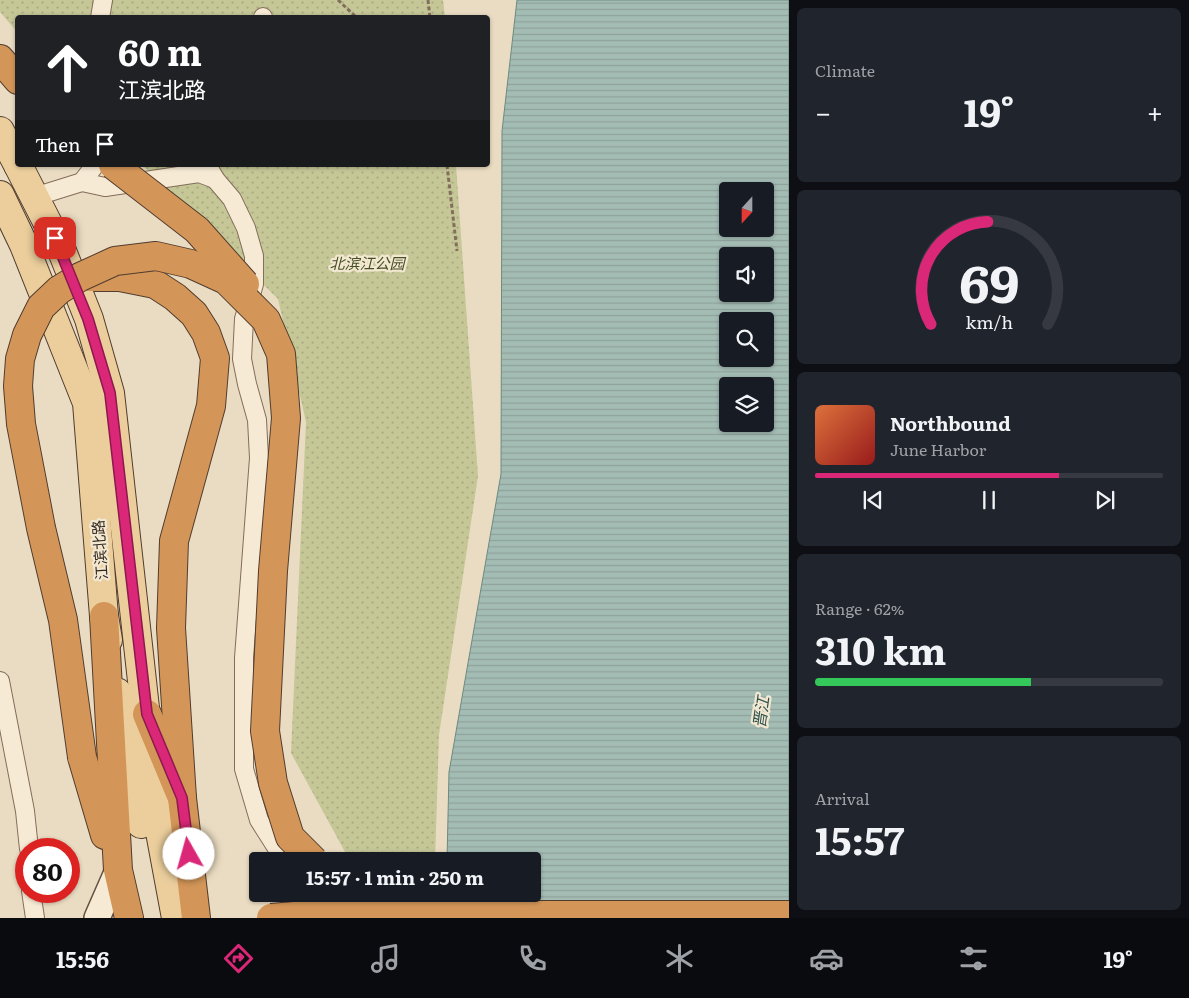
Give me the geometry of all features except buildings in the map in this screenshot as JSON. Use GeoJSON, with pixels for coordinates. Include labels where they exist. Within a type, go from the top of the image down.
{"type":"FeatureCollection","features":[{"type":"Feature","properties":{"kind":"highway"},"geometry":{"type":"LineString","coordinates":[[0,59],[15,76]]}},
{"type":"Feature","properties":{"kind":"highway"},"geometry":{"type":"LineString","coordinates":[[116,167],[197,230],[243,281],[266,320],[281,354],[286,418],[273,570],[265,731],[273,783],[290,837],[305,852]]}},
{"type":"Feature","properties":{"kind":"highway"},"geometry":{"type":"LineString","coordinates":[[118,870],[108,847],[82,757],[63,620],[41,528],[23,434],[18,386],[20,359],[28,335],[41,307],[59,290],[80,277],[115,261],[156,256],[191,264],[226,280],[266,320]]}},
{"type":"Feature","properties":{"kind":"highway"},"geometry":{"type":"LineString","coordinates":[[80,277],[120,277],[155,284],[175,297],[194,314],[206,333],[215,358],[211,406],[174,541],[171,628],[182,798],[196,918]]}},
{"type":"Feature","properties":{"kind":"highway"},"geometry":{"type":"LineString","coordinates":[[104,616],[118,870],[129,918]]}},
{"type":"Feature","properties":{"kind":"highway"},"geometry":{"type":"LineString","coordinates":[[147,714],[182,798]]}},
{"type":"Feature","properties":{"kind":"highway"},"geometry":{"type":"LineString","coordinates":[[189,854],[208,918]]}},
{"type":"Feature","properties":{"kind":"highway"},"geometry":{"type":"LineString","coordinates":[[398,902],[420,907],[511,915]]}},
{"type":"Feature","properties":{"kind":"highway"},"geometry":{"type":"LineString","coordinates":[[271,918],[295,916],[789,915]]}},
{"type":"Feature","properties":{"kind":"main road","name":"江滨北路"},"geometry":{"type":"LineString","coordinates":[[0,131],[15,159]]}},
{"type":"Feature","properties":{"kind":"main road","name":"江滨北路"},"geometry":{"type":"LineString","coordinates":[[19,167],[62,251],[79,293],[110,393],[157,816],[176,918]]}},
{"type":"Feature","properties":{"kind":"main road","name":"江滨北路"},"geometry":{"type":"LineString","coordinates":[[0,195],[24,245],[87,403],[104,616],[158,918]]}},
{"type":"Feature","properties":{"kind":"main road"},"geometry":{"type":"LineString","coordinates":[[97,918],[118,870]]}},
{"type":"Feature","properties":{"kind":"street"},"geometry":{"type":"LineString","coordinates":[[100,15],[103,0]]}},
{"type":"Feature","properties":{"kind":"street"},"geometry":{"type":"LineString","coordinates":[[82,182],[93,167]]}},
{"type":"Feature","properties":{"kind":"street"},"geometry":{"type":"LineString","coordinates":[[34,197],[82,182],[105,187],[211,172],[232,199],[246,228],[254,256],[254,284],[244,319],[242,359],[246,384],[257,420],[259,458],[244,658],[244,769],[259,820],[279,852]]}},
{"type":"Feature","properties":{"kind":"street"},"geometry":{"type":"LineString","coordinates":[[0,681],[25,811],[28,838]]}},
{"type":"Feature","properties":{"kind":"street"},"geometry":{"type":"LineString","coordinates":[[289,918],[290,902]]}},
{"type":"Feature","properties":{"kind":"street"},"geometry":{"type":"LineString","coordinates":[[32,903],[35,918]]}},
{"type":"Feature","properties":{"kind":"path"},"geometry":{"type":"LineString","coordinates":[[338,0],[354,15]]}},
{"type":"Feature","properties":{"kind":"path"},"geometry":{"type":"LineString","coordinates":[[428,0],[430,15]]}},
{"type":"Feature","properties":{"kind":"path"},"geometry":{"type":"LineString","coordinates":[[447,167],[457,251]]}},
{"type":"Feature","properties":{"kind":"green space"},"geometry":{"type":"Polygon","coordinates":[[[0,0],[443,0],[445,15],[15,15],[15,30],[0,12],[0,0]]]}},
{"type":"Feature","properties":{"kind":"green space","name":"北滨江公园"},"geometry":{"type":"Polygon","coordinates":[[[144,167],[456,167],[478,476],[439,735],[435,852],[345,852],[291,753],[306,422],[278,299],[144,167]]]}},
{"type":"Feature","properties":{"kind":"water","name":"晋江"},"geometry":{"type":"Polygon","coordinates":[[[517,0],[789,0],[789,918],[445,918],[446,902],[541,902],[541,852],[447,852],[449,772],[501,474],[502,131],[517,0]]]}},
{"type":"Feature","properties":{"kind":"route"},"geometry":{"type":"LineString","coordinates":[[55,238],[62,251],[88,319],[110,393],[147,714],[182,798],[189,854]]}}]}
